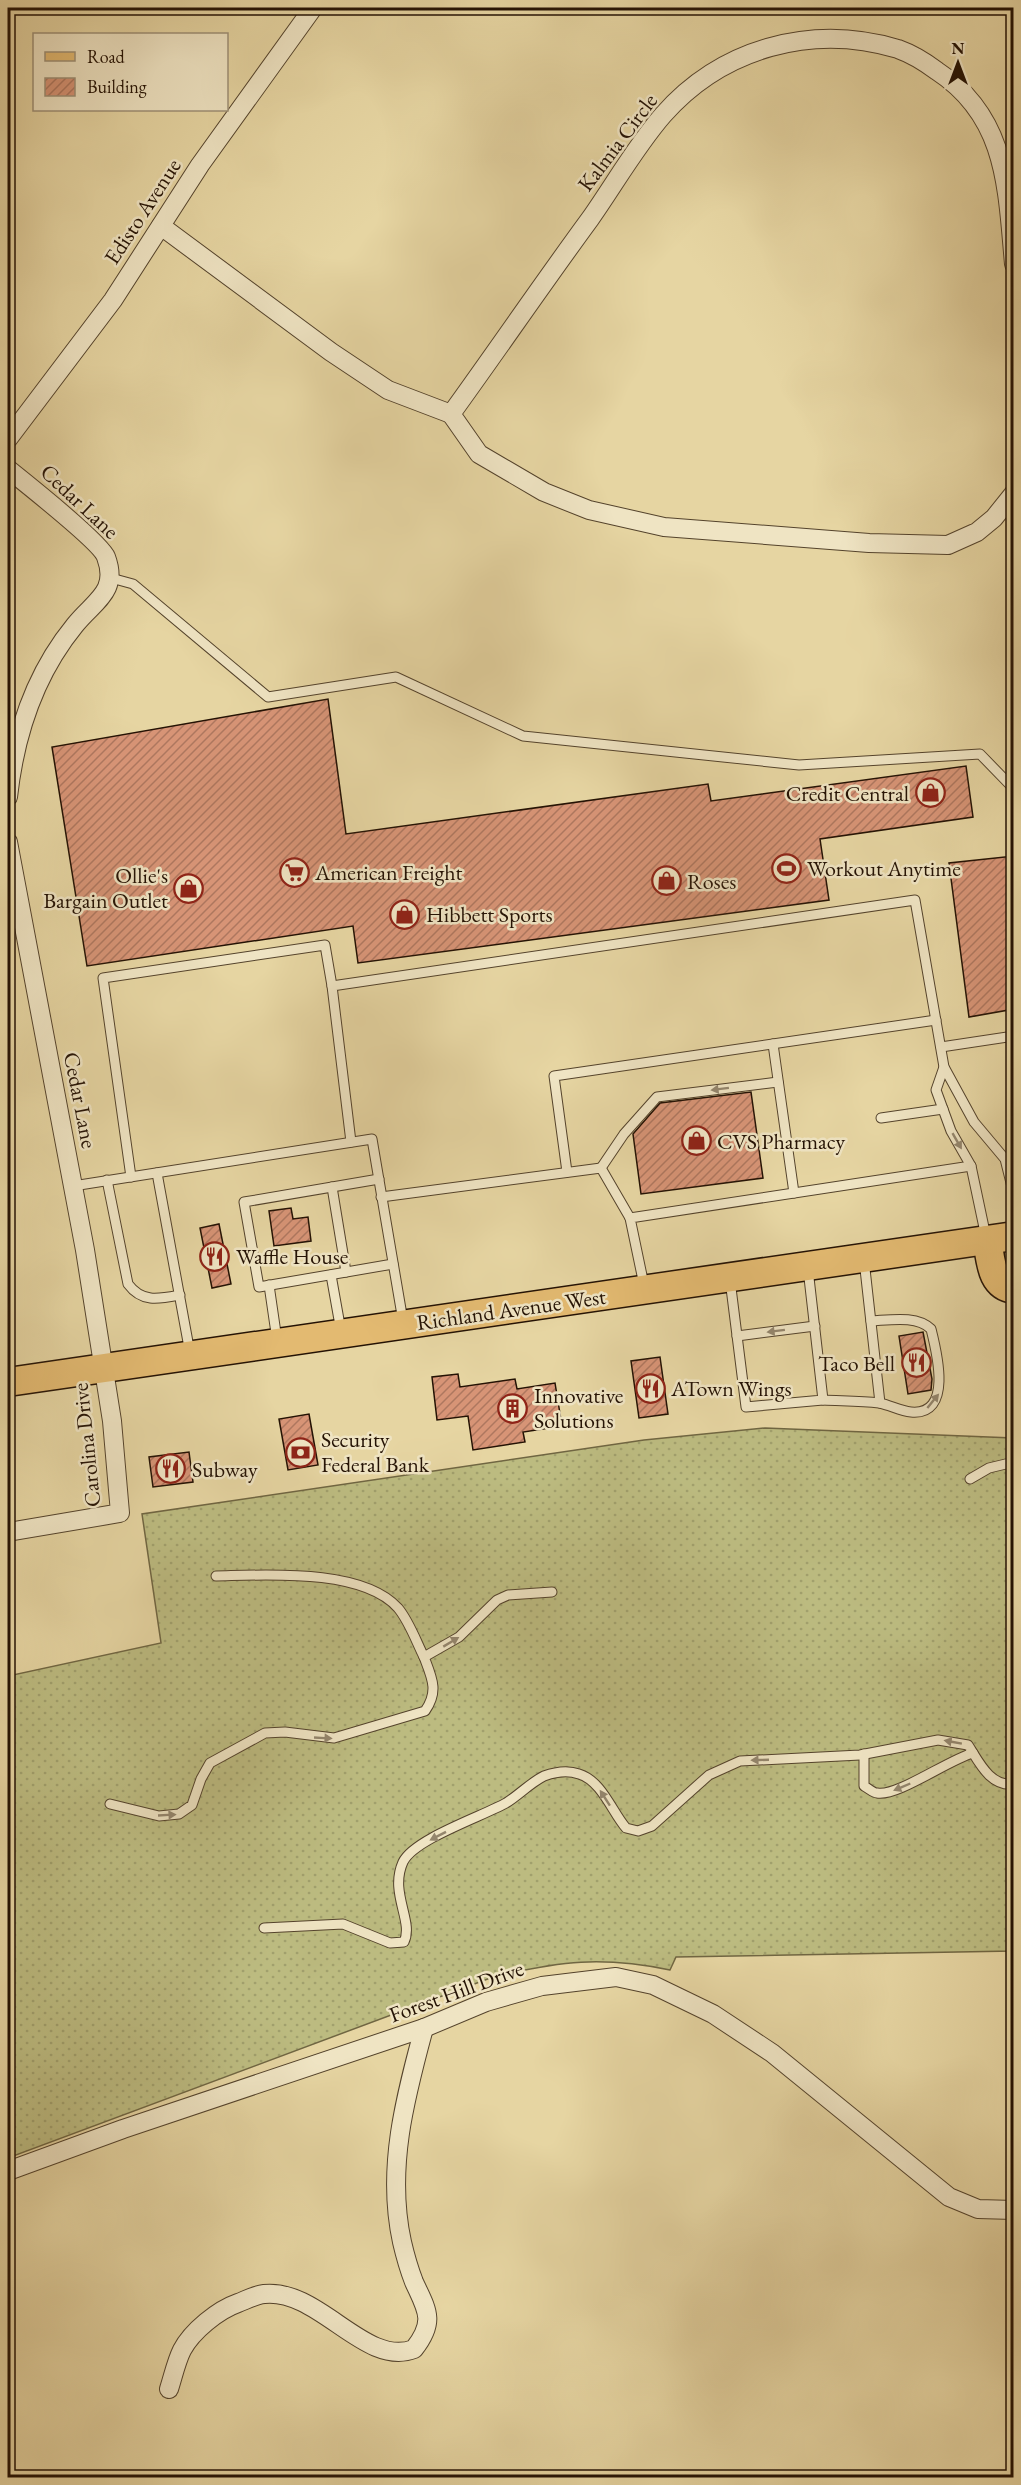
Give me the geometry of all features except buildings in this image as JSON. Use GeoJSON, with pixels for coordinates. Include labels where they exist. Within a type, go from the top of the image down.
{"type":"FeatureCollection","features":[{"type":"Feature","properties":{"kind":"main road","name":"Richland Avenue West"},"geometry":{"type":"LineString","coordinates":[[8,1382],[1000,1238]]}},
{"type":"Feature","properties":{"kind":"main road"},"geometry":{"type":"LineString","coordinates":[[1000,1238],[994,1277],[999,1284],[1014,1289]]}},
{"type":"Feature","properties":{"kind":"street","name":"Edisto Avenue"},"geometry":{"type":"LineString","coordinates":[[8,438],[113,300],[200,165],[313,8]]}},
{"type":"Feature","properties":{"kind":"street","name":"Kalmia Circle"},"geometry":{"type":"LineString","coordinates":[[451,414],[663,115],[719,69],[753,51],[770,45],[818,40],[885,45],[917,57],[963,91],[987,122],[1001,157],[1014,264]]}},
{"type":"Feature","properties":{"kind":"street"},"geometry":{"type":"LineString","coordinates":[[161,226],[388,390],[451,414],[478,454],[544,492],[589,510],[664,527],[869,543],[948,545],[977,532],[994,518],[1014,493]]}},
{"type":"Feature","properties":{"kind":"street","name":"Cedar Lane"},"geometry":{"type":"LineString","coordinates":[[8,469],[106,554],[111,578]]}},
{"type":"Feature","properties":{"kind":"street"},"geometry":{"type":"LineString","coordinates":[[8,798],[16,743],[34,691],[56,651],[74,626],[103,597],[111,578]]}},
{"type":"Feature","properties":{"kind":"street","name":"Cedar Lane"},"geometry":{"type":"LineString","coordinates":[[8,842],[73,1186],[102,1368]]}},
{"type":"Feature","properties":{"kind":"street","name":"Carolina Drive"},"geometry":{"type":"LineString","coordinates":[[8,1532],[120,1513],[112,1421],[102,1368]]}},
{"type":"Feature","properties":{"kind":"street","name":"Forest Hill Drive"},"geometry":{"type":"LineString","coordinates":[[8,2171],[123,2129],[424,2028],[486,2002],[542,1986],[616,1977],[653,1985],[713,2014],[772,2053],[949,2197],[978,2208],[1014,2210]]}},
{"type":"Feature","properties":{"kind":"street"},"geometry":{"type":"LineString","coordinates":[[169,2390],[182,2349],[197,2331],[229,2306],[263,2294],[301,2300],[375,2346],[393,2353],[414,2349],[422,2338],[428,2318],[402,2242],[397,2209],[396,2156],[409,2084],[424,2028]]}},
{"type":"Feature","properties":{"kind":"lane"},"geometry":{"type":"LineString","coordinates":[[111,578],[133,584],[268,697],[396,677],[523,736],[799,765],[980,754],[1014,789]]}},
{"type":"Feature","properties":{"kind":"lane"},"geometry":{"type":"LineString","coordinates":[[332,986],[915,900],[944,1067],[974,1122],[1009,1158],[1014,1195]]}},
{"type":"Feature","properties":{"kind":"lane"},"geometry":{"type":"LineString","coordinates":[[131,1177],[103,978],[325,945],[351,1143]]}},
{"type":"Feature","properties":{"kind":"lane"},"geometry":{"type":"LineString","coordinates":[[567,1172],[554,1076],[936,1020]]}},
{"type":"Feature","properties":{"kind":"lane"},"geometry":{"type":"LineString","coordinates":[[940,1047],[1014,1036]]}},
{"type":"Feature","properties":{"kind":"lane"},"geometry":{"type":"LineString","coordinates":[[773,1044],[794,1193]]}},
{"type":"Feature","properties":{"kind":"lane"},"geometry":{"type":"LineString","coordinates":[[944,1067],[936,1090],[951,1131],[971,1166],[1000,1238]]}},
{"type":"Feature","properties":{"kind":"lane"},"geometry":{"type":"LineString","coordinates":[[381,1197],[601,1168],[624,1134],[657,1098],[778,1082]]}},
{"type":"Feature","properties":{"kind":"lane"},"geometry":{"type":"LineString","coordinates":[[881,1118],[943,1109]]}},
{"type":"Feature","properties":{"kind":"lane"},"geometry":{"type":"LineString","coordinates":[[73,1186],[372,1139],[404,1324]]}},
{"type":"Feature","properties":{"kind":"lane"},"geometry":{"type":"LineString","coordinates":[[630,1218],[971,1166]]}},
{"type":"Feature","properties":{"kind":"lane"},"geometry":{"type":"LineString","coordinates":[[601,1168],[630,1218],[646,1291]]}},
{"type":"Feature","properties":{"kind":"lane"},"geometry":{"type":"LineString","coordinates":[[157,1173],[190,1355]]}},
{"type":"Feature","properties":{"kind":"lane"},"geometry":{"type":"LineString","coordinates":[[378,1179],[244,1202],[259,1287],[393,1264]]}},
{"type":"Feature","properties":{"kind":"lane"},"geometry":{"type":"LineString","coordinates":[[107,1180],[128,1284],[135,1293],[144,1298],[158,1299],[180,1295]]}},
{"type":"Feature","properties":{"kind":"lane"},"geometry":{"type":"LineString","coordinates":[[332,1187],[346,1272]]}},
{"type":"Feature","properties":{"kind":"lane"},"geometry":{"type":"LineString","coordinates":[[864,1258],[880,1403]]}},
{"type":"Feature","properties":{"kind":"lane"},"geometry":{"type":"LineString","coordinates":[[808,1267],[824,1400]]}},
{"type":"Feature","properties":{"kind":"lane"},"geometry":{"type":"LineString","coordinates":[[331,1275],[341,1333]]}},
{"type":"Feature","properties":{"kind":"lane"},"geometry":{"type":"LineString","coordinates":[[730,1278],[746,1407],[824,1400],[880,1403],[910,1412],[924,1411],[934,1404],[939,1388],[932,1334],[924,1323],[913,1320],[871,1321]]}},
{"type":"Feature","properties":{"kind":"lane"},"geometry":{"type":"LineString","coordinates":[[268,1285],[277,1342]]}},
{"type":"Feature","properties":{"kind":"lane"},"geometry":{"type":"LineString","coordinates":[[737,1336],[815,1326]]}},
{"type":"Feature","properties":{"kind":"lane"},"geometry":{"type":"LineString","coordinates":[[970,1479],[989,1468],[1014,1462]]}},
{"type":"Feature","properties":{"kind":"lane"},"geometry":{"type":"LineString","coordinates":[[110,1804],[159,1816],[179,1814],[192,1805],[201,1779],[210,1763],[265,1733],[285,1732],[334,1738],[425,1711],[432,1700],[436,1687],[424,1657],[398,1609],[381,1595],[359,1586],[298,1576],[216,1576]]}},
{"type":"Feature","properties":{"kind":"lane"},"geometry":{"type":"LineString","coordinates":[[424,1657],[459,1638],[497,1600],[508,1595],[552,1592]]}},
{"type":"Feature","properties":{"kind":"lane"},"geometry":{"type":"LineString","coordinates":[[264,1928],[343,1924],[390,1943],[404,1942],[407,1928],[397,1884],[405,1858],[418,1846],[505,1803],[542,1777],[555,1773],[572,1772],[593,1782],[626,1828],[638,1831],[652,1826],[688,1791],[726,1766],[740,1761],[864,1754],[938,1740],[968,1745],[992,1779],[1005,1786],[1014,1784]]}},
{"type":"Feature","properties":{"kind":"lane"},"geometry":{"type":"LineString","coordinates":[[864,1754],[864,1786],[877,1794],[898,1790],[940,1766],[973,1753]]}},
{"type":"Feature","properties":{"kind":"shaded area"},"geometry":{"type":"Polygon","coordinates":[[[765,1428],[1013,1438],[1013,1951],[676,1957],[670,1970],[602,1962],[539,1967],[493,1977],[8,2158],[8,1676],[161,1643],[142,1514],[644,1440],[765,1428]]]}},
{"type":"Feature","properties":{"kind":"place","name":"Credit Central"},"geometry":{"type":"Point","coordinates":[930,793]}},
{"type":"Feature","properties":{"kind":"place","name":"Workout Anytime"},"geometry":{"type":"Point","coordinates":[786,868]}},
{"type":"Feature","properties":{"kind":"place","name":"American Freight"},"geometry":{"type":"Point","coordinates":[294,872]}},
{"type":"Feature","properties":{"kind":"place","name":"Roses"},"geometry":{"type":"Point","coordinates":[666,881]}},
{"type":"Feature","properties":{"kind":"place","name":"Ollie's Bargain Outlet"},"geometry":{"type":"Point","coordinates":[189,888]}},
{"type":"Feature","properties":{"kind":"place","name":"Hibbett Sports"},"geometry":{"type":"Point","coordinates":[405,914]}},
{"type":"Feature","properties":{"kind":"place","name":"CVS Pharmacy"},"geometry":{"type":"Point","coordinates":[696,1141]}},
{"type":"Feature","properties":{"kind":"place","name":"Waffle House"},"geometry":{"type":"Point","coordinates":[215,1256]}},
{"type":"Feature","properties":{"kind":"place","name":"Taco Bell"},"geometry":{"type":"Point","coordinates":[916,1363]}},
{"type":"Feature","properties":{"kind":"place","name":"ATown Wings"},"geometry":{"type":"Point","coordinates":[650,1388]}},
{"type":"Feature","properties":{"kind":"place","name":"Innovative Solutions"},"geometry":{"type":"Point","coordinates":[513,1408]}},
{"type":"Feature","properties":{"kind":"place","name":"Security Federal Bank"},"geometry":{"type":"Point","coordinates":[300,1452]}},
{"type":"Feature","properties":{"kind":"place","name":"Subway"},"geometry":{"type":"Point","coordinates":[171,1469]}}]}
